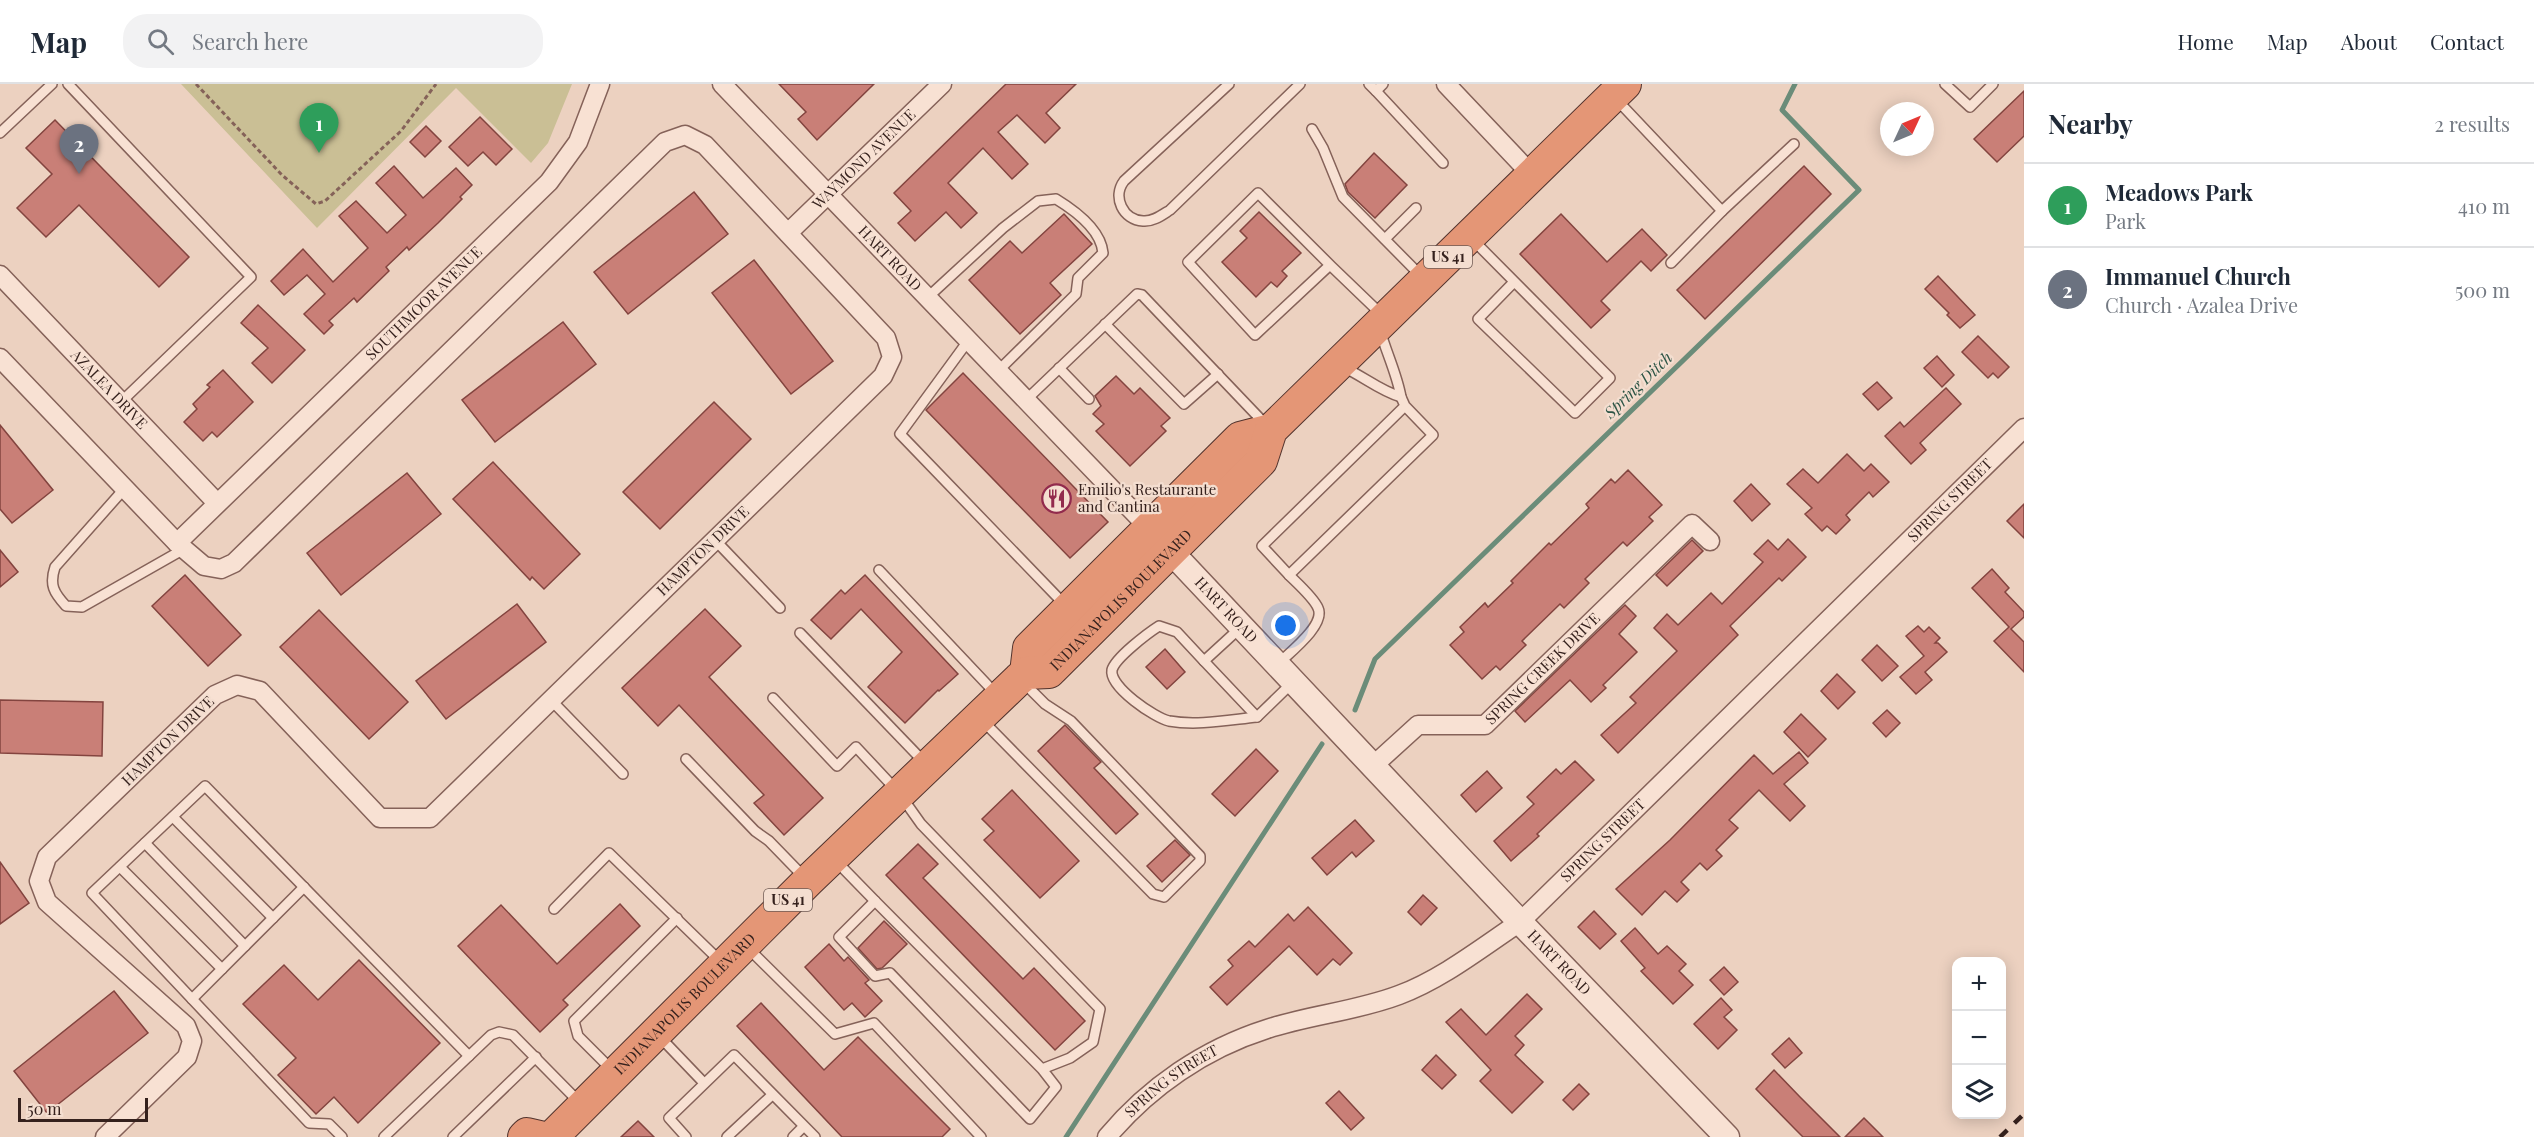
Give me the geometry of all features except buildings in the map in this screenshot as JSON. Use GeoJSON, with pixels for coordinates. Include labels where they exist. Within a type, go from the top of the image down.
{"type":"FeatureCollection","features":[{"type":"Feature","properties":{"kind":"highway","name":"INDIANAPOLIS BOULEVARD"},"geometry":{"type":"LineString","coordinates":[[524,1137],[527,1134],[552,1136],[832,857],[1006,692],[1048,672],[1261,461],[1271,430],[1619,90]]}},
{"type":"Feature","properties":{"kind":"highway","name":"INDIANAPOLIS BOULEVARD"},"geometry":{"type":"LineString","coordinates":[[1006,692],[1029,648],[1240,438],[1271,430]]}},
{"type":"Feature","properties":{"kind":"street","name":"SOUTHMOOR AVENUE"},"geometry":{"type":"LineString","coordinates":[[217,503],[549,182],[578,142],[600,84]]}},
{"type":"Feature","properties":{"kind":"street","name":"HART ROAD"},"geometry":{"type":"LineString","coordinates":[[722,84],[1149,528],[1520,922],[1727,1137]]}},
{"type":"Feature","properties":{"kind":"street","name":"WAYMOND AVENUE"},"geometry":{"type":"LineString","coordinates":[[788,233],[942,84]]}},
{"type":"Feature","properties":{"kind":"street"},"geometry":{"type":"LineString","coordinates":[[1446,84],[1532,175]]}},
{"type":"Feature","properties":{"kind":"street","name":"HAMPTON DRIVE"},"geometry":{"type":"LineString","coordinates":[[0,358],[181,546],[204,566],[221,569],[234,562],[665,142],[685,135],[705,145],[886,338],[892,357],[883,376],[430,818],[380,818],[260,691],[237,685],[215,695],[47,857],[39,881],[47,902],[186,1026],[192,1041],[187,1057],[105,1137]]}},
{"type":"Feature","properties":{"kind":"street","name":"AZALEA DRIVE"},"geometry":{"type":"LineString","coordinates":[[0,275],[217,503]]}},
{"type":"Feature","properties":{"kind":"street","name":"SPRING STREET"},"geometry":{"type":"LineString","coordinates":[[1107,1137],[1127,1114],[1165,1081],[1221,1047],[1268,1029],[1378,1003],[1401,994],[1447,970],[1520,922],[2024,428]]}},
{"type":"Feature","properties":{"kind":"street"},"geometry":{"type":"LineString","coordinates":[[181,546],[217,503]]}},
{"type":"Feature","properties":{"kind":"street","name":"SPRING CREEK DRIVE"},"geometry":{"type":"LineString","coordinates":[[1374,765],[1418,725],[1485,725],[1692,524],[1710,541]]}},
{"type":"Feature","properties":{"kind":"lane"},"geometry":{"type":"LineString","coordinates":[[0,133],[52,84]]}},
{"type":"Feature","properties":{"kind":"lane"},"geometry":{"type":"LineString","coordinates":[[68,84],[251,277],[121,402]]}},
{"type":"Feature","properties":{"kind":"lane"},"geometry":{"type":"LineString","coordinates":[[1229,84],[1124,181],[1119,188],[1119,203],[1129,216],[1143,221],[1155,219],[1170,210],[1300,84]]}},
{"type":"Feature","properties":{"kind":"lane"},"geometry":{"type":"LineString","coordinates":[[1945,84],[1970,107],[1993,84]]}},
{"type":"Feature","properties":{"kind":"lane"},"geometry":{"type":"LineString","coordinates":[[1376,86],[1443,162]]}},
{"type":"Feature","properties":{"kind":"lane"},"geometry":{"type":"LineString","coordinates":[[1619,90],[1722,211]]}},
{"type":"Feature","properties":{"kind":"lane"},"geometry":{"type":"LineString","coordinates":[[1312,129],[1323,148],[1343,197],[1425,279]]}},
{"type":"Feature","properties":{"kind":"lane"},"geometry":{"type":"LineString","coordinates":[[1671,263],[1722,211],[1794,144]]}},
{"type":"Feature","properties":{"kind":"lane"},"geometry":{"type":"LineString","coordinates":[[1257,717],[1319,619],[1318,608],[1262,546],[1290,524],[1386,431],[1403,402],[1392,369],[1382,322],[1330,265],[1257,193],[1188,262],[1255,335],[1330,265]]}},
{"type":"Feature","properties":{"kind":"lane"},"geometry":{"type":"LineString","coordinates":[[927,298],[1003,228],[1038,201],[1056,199],[1069,207],[1102,240],[1103,253],[1078,278],[1076,294],[998,371]]}},
{"type":"Feature","properties":{"kind":"lane"},"geometry":{"type":"LineString","coordinates":[[1385,239],[1416,208]]}},
{"type":"Feature","properties":{"kind":"lane"},"geometry":{"type":"LineString","coordinates":[[1470,236],[1610,378],[1575,413],[1478,319],[1514,282]]}},
{"type":"Feature","properties":{"kind":"lane"},"geometry":{"type":"LineString","coordinates":[[1026,400],[1134,296],[1142,296],[1271,430]]}},
{"type":"Feature","properties":{"kind":"lane"},"geometry":{"type":"LineString","coordinates":[[1105,324],[1184,404],[1218,374]]}},
{"type":"Feature","properties":{"kind":"lane"},"geometry":{"type":"LineString","coordinates":[[969,341],[900,434],[1068,609]]}},
{"type":"Feature","properties":{"kind":"lane"},"geometry":{"type":"LineString","coordinates":[[1289,575],[1312,548],[1360,501],[1408,455],[1433,435],[1403,402],[1360,374],[1338,365]]}},
{"type":"Feature","properties":{"kind":"lane"},"geometry":{"type":"LineString","coordinates":[[1059,368],[1089,399]]}},
{"type":"Feature","properties":{"kind":"lane"},"geometry":{"type":"LineString","coordinates":[[125,488],[55,567],[51,580],[54,594],[66,606],[82,607],[181,546]]}},
{"type":"Feature","properties":{"kind":"lane"},"geometry":{"type":"LineString","coordinates":[[715,540],[780,608]]}},
{"type":"Feature","properties":{"kind":"lane"},"geometry":{"type":"LineString","coordinates":[[879,570],[1006,692],[1153,894],[1164,897],[1200,861],[1200,856],[1071,721],[1045,704],[1006,692]]}},
{"type":"Feature","properties":{"kind":"lane"},"geometry":{"type":"LineString","coordinates":[[1159,626],[1177,632],[1257,717],[1192,723],[1167,720],[1148,711],[1129,697],[1112,674],[1112,669],[1120,659],[1159,626]]}},
{"type":"Feature","properties":{"kind":"lane"},"geometry":{"type":"LineString","coordinates":[[1204,661],[1242,627]]}},
{"type":"Feature","properties":{"kind":"lane"},"geometry":{"type":"LineString","coordinates":[[800,633],[927,766]]}},
{"type":"Feature","properties":{"kind":"lane"},"geometry":{"type":"LineString","coordinates":[[773,698],[837,766],[856,747],[899,793],[921,824],[1100,1008],[1093,1042],[1070,1058],[1042,1069]]}},
{"type":"Feature","properties":{"kind":"lane"},"geometry":{"type":"LineString","coordinates":[[550,699],[623,774]]}},
{"type":"Feature","properties":{"kind":"lane"},"geometry":{"type":"LineString","coordinates":[[686,759],[755,831],[769,841],[808,881]]}},
{"type":"Feature","properties":{"kind":"lane"},"geometry":{"type":"LineString","coordinates":[[342,1137],[329,1124],[309,1123],[92,893],[205,786],[469,1056]]}},
{"type":"Feature","properties":{"kind":"lane"},"geometry":{"type":"LineString","coordinates":[[173,817],[273,918]]}},
{"type":"Feature","properties":{"kind":"lane"},"geometry":{"type":"LineString","coordinates":[[145,843],[245,946]]}},
{"type":"Feature","properties":{"kind":"lane"},"geometry":{"type":"LineString","coordinates":[[554,909],[609,853],[677,918],[734,954],[835,1034],[873,1023],[979,1136]]}},
{"type":"Feature","properties":{"kind":"lane"},"geometry":{"type":"LineString","coordinates":[[832,857],[875,900],[1042,1069],[1056,1088],[1030,1119],[891,973],[875,976],[839,937],[875,900]]}},
{"type":"Feature","properties":{"kind":"lane"},"geometry":{"type":"LineString","coordinates":[[120,867],[222,969]]}},
{"type":"Feature","properties":{"kind":"lane"},"geometry":{"type":"LineString","coordinates":[[192,999],[304,887]]}},
{"type":"Feature","properties":{"kind":"lane"},"geometry":{"type":"LineString","coordinates":[[614,1073],[578,1036],[574,1021],[677,918]]}},
{"type":"Feature","properties":{"kind":"lane"},"geometry":{"type":"LineString","coordinates":[[384,1137],[491,1035],[499,1032],[513,1035],[582,1105]]}},
{"type":"Feature","properties":{"kind":"lane"},"geometry":{"type":"LineString","coordinates":[[655,1032],[704,1083]]}},
{"type":"Feature","properties":{"kind":"lane"},"geometry":{"type":"LineString","coordinates":[[687,1137],[669,1118],[734,1055],[815,1137]]}},
{"type":"Feature","properties":{"kind":"lane"},"geometry":{"type":"LineString","coordinates":[[453,1137],[536,1057]]}},
{"type":"Feature","properties":{"kind":"lane"},"geometry":{"type":"LineString","coordinates":[[727,1137],[772,1095]]}},
{"type":"Feature","properties":{"kind":"lane"},"geometry":{"type":"LineString","coordinates":[[793,1137],[803,1127]]}},
{"type":"Feature","properties":{"kind":"path"},"geometry":{"type":"LineString","coordinates":[[196,84],[282,175],[316,204],[325,201],[401,130],[436,84]]}},
{"type":"Feature","properties":{"kind":"shaded area"},"geometry":{"type":"Polygon","coordinates":[[[181,84],[572,84],[548,143],[531,163],[456,88],[317,228],[181,84]]]}},
{"type":"Feature","properties":{"kind":"waterway","name":"Spring Ditch"},"geometry":{"type":"LineString","coordinates":[[1355,710],[1375,659],[1859,190],[1782,110],[1795,84]]}},
{"type":"Feature","properties":{"kind":"waterway"},"geometry":{"type":"LineString","coordinates":[[1066,1137],[1322,744]]}},
{"type":"Feature","properties":{"kind":"railway"},"geometry":{"type":"LineString","coordinates":[[2000,1137],[2024,1114]]}},
{"type":"Feature","properties":{"kind":"place","name":"Meadows Park"},"geometry":{"type":"Point","coordinates":[319,153]}},
{"type":"Feature","properties":{"kind":"place","name":"Immanuel Church"},"geometry":{"type":"Point","coordinates":[79,174]}},
{"type":"Feature","properties":{"kind":"place","name":"Emilio's Restaurante and Cantina"},"geometry":{"type":"Point","coordinates":[1057,499]}}]}
